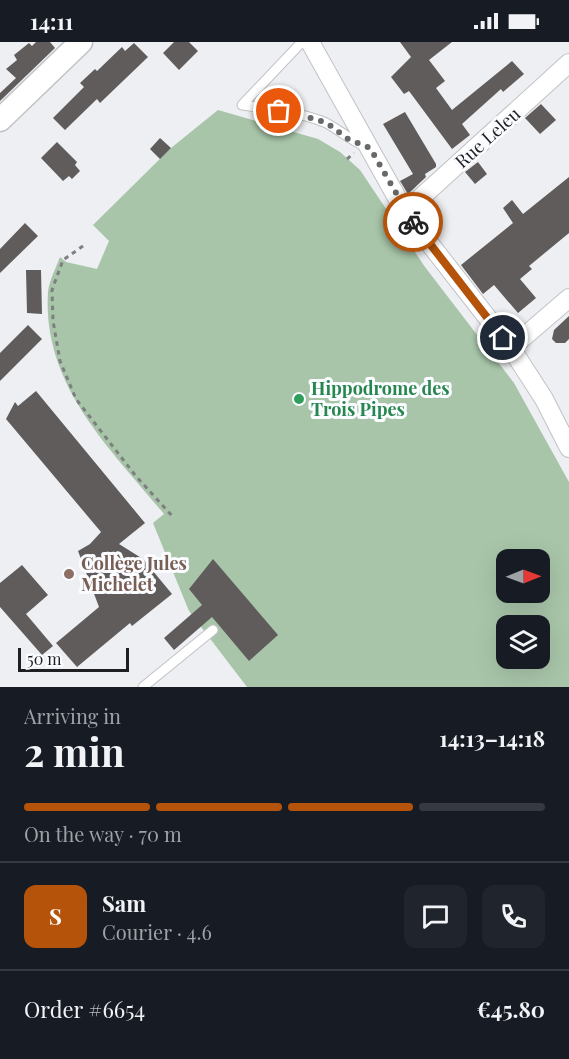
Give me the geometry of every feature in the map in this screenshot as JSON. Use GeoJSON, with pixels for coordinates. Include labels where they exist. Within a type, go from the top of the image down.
{"type":"FeatureCollection","features":[{"type":"Feature","properties":{"kind":"street"},"geometry":{"type":"LineString","coordinates":[[0,120],[81,42]]}},
{"type":"Feature","properties":{"kind":"street"},"geometry":{"type":"LineString","coordinates":[[309,44],[362,151],[405,212],[511,348],[544,399],[569,448]]}},
{"type":"Feature","properties":{"kind":"street","name":"Rue Leleu"},"geometry":{"type":"LineString","coordinates":[[405,212],[569,63]]}},
{"type":"Feature","properties":{"kind":"street"},"geometry":{"type":"LineString","coordinates":[[511,348],[569,298]]}},
{"type":"Feature","properties":{"kind":"lane"},"geometry":{"type":"LineString","coordinates":[[309,44],[242,105],[298,114],[327,123],[362,151]]}},
{"type":"Feature","properties":{"kind":"lane"},"geometry":{"type":"LineString","coordinates":[[142,687],[213,630]]}},
{"type":"Feature","properties":{"kind":"path"},"geometry":{"type":"LineString","coordinates":[[347,159],[362,151]]}},
{"type":"Feature","properties":{"kind":"path"},"geometry":{"type":"LineString","coordinates":[[83,246],[63,260],[52,290],[53,321],[60,361],[76,399],[135,475],[172,517]]}},
{"type":"Feature","properties":{"kind":"green space","name":"Hippodrome des Trois Pipes"},"geometry":{"type":"Polygon","coordinates":[[[218,110],[318,139],[340,152],[360,170],[425,267],[514,383],[569,482],[569,687],[247,687],[189,611],[153,523],[164,514],[122,465],[84,413],[68,386],[56,357],[49,326],[48,292],[51,279],[60,257],[66,262],[97,269],[109,241],[93,225],[171,148],[218,110]]]}},
{"type":"Feature","properties":{"kind":"building"},"geometry":{"type":"Polygon","coordinates":[[[36,42],[50,42],[55,48],[0,101],[0,93],[16,78],[6,69],[17,60],[14,55],[29,43],[32,46],[36,42]]]}},
{"type":"Feature","properties":{"kind":"building"},"geometry":{"type":"Polygon","coordinates":[[[174,42],[189,42],[198,51],[179,70],[163,53],[174,42]]]}},
{"type":"Feature","properties":{"kind":"building"},"geometry":{"type":"Polygon","coordinates":[[[400,42],[452,42],[429,60],[445,81],[436,88],[452,110],[512,61],[524,74],[503,92],[501,89],[462,124],[470,135],[452,149],[409,91],[404,94],[391,77],[411,57],[400,42]]]}},
{"type":"Feature","properties":{"kind":"building"},"geometry":{"type":"Polygon","coordinates":[[[134,43],[148,57],[100,103],[97,99],[65,130],[53,118],[84,87],[80,83],[95,69],[97,71],[122,47],[125,51],[134,43]]]}},
{"type":"Feature","properties":{"kind":"building"},"geometry":{"type":"Polygon","coordinates":[[[541,104],[556,120],[540,134],[525,118],[541,104]]]}},
{"type":"Feature","properties":{"kind":"building"},"geometry":{"type":"Polygon","coordinates":[[[405,112],[436,164],[436,167],[425,174],[426,177],[408,194],[400,181],[413,174],[383,124],[405,112]]]}},
{"type":"Feature","properties":{"kind":"building"},"geometry":{"type":"Polygon","coordinates":[[[160,138],[171,148],[160,159],[150,149],[160,138]]]}},
{"type":"Feature","properties":{"kind":"building"},"geometry":{"type":"Polygon","coordinates":[[[57,142],[77,162],[75,165],[80,171],[72,179],[69,176],[63,181],[41,158],[57,142]]]}},
{"type":"Feature","properties":{"kind":"building"},"geometry":{"type":"Polygon","coordinates":[[[478,162],[487,174],[475,184],[465,172],[478,162]]]}},
{"type":"Feature","properties":{"kind":"building"},"geometry":{"type":"Polygon","coordinates":[[[569,177],[569,233],[529,266],[532,269],[520,279],[536,298],[518,313],[494,285],[483,294],[461,265],[513,223],[503,208],[512,200],[523,214],[569,177]]]}},
{"type":"Feature","properties":{"kind":"building"},"geometry":{"type":"Polygon","coordinates":[[[25,223],[38,236],[0,273],[0,249],[25,223]]]}},
{"type":"Feature","properties":{"kind":"building"},"geometry":{"type":"Polygon","coordinates":[[[26,270],[41,270],[42,314],[27,313],[26,270]]]}},
{"type":"Feature","properties":{"kind":"building"},"geometry":{"type":"Polygon","coordinates":[[[569,316],[569,339],[565,343],[556,343],[552,339],[554,330],[569,316]]]}},
{"type":"Feature","properties":{"kind":"building"},"geometry":{"type":"Polygon","coordinates":[[[28,325],[42,339],[0,381],[0,353],[28,325]]]}},
{"type":"Feature","properties":{"kind":"building"},"geometry":{"type":"Polygon","coordinates":[[[36,391],[145,523],[119,544],[143,559],[172,594],[132,626],[130,623],[77,667],[56,643],[99,607],[78,551],[90,544],[101,532],[6,419],[15,402],[18,406],[36,391]]]}},
{"type":"Feature","properties":{"kind":"building"},"geometry":{"type":"Polygon","coordinates":[[[213,559],[278,635],[249,661],[212,617],[174,650],[164,638],[202,605],[189,589],[213,559]]]}},
{"type":"Feature","properties":{"kind":"building"},"geometry":{"type":"Polygon","coordinates":[[[22,565],[48,595],[26,614],[53,646],[42,655],[0,607],[0,583],[22,565]]]}},
{"type":"Feature","properties":{"kind":"way so far"},"geometry":{"type":"LineString","coordinates":[[279,111],[327,123],[348,139],[370,148],[405,212],[413,222]]}},
{"type":"Feature","properties":{"kind":"place","name":"Hippodrome des Trois Pipes"},"geometry":{"type":"Point","coordinates":[299,399]}},
{"type":"Feature","properties":{"kind":"place","name":"Collège Jules Michelet"},"geometry":{"type":"Point","coordinates":[69,574]}},
{"type":"Feature","properties":{"kind":"route"},"geometry":{"type":"LineString","coordinates":[[413,222],[503,338]]}}]}
